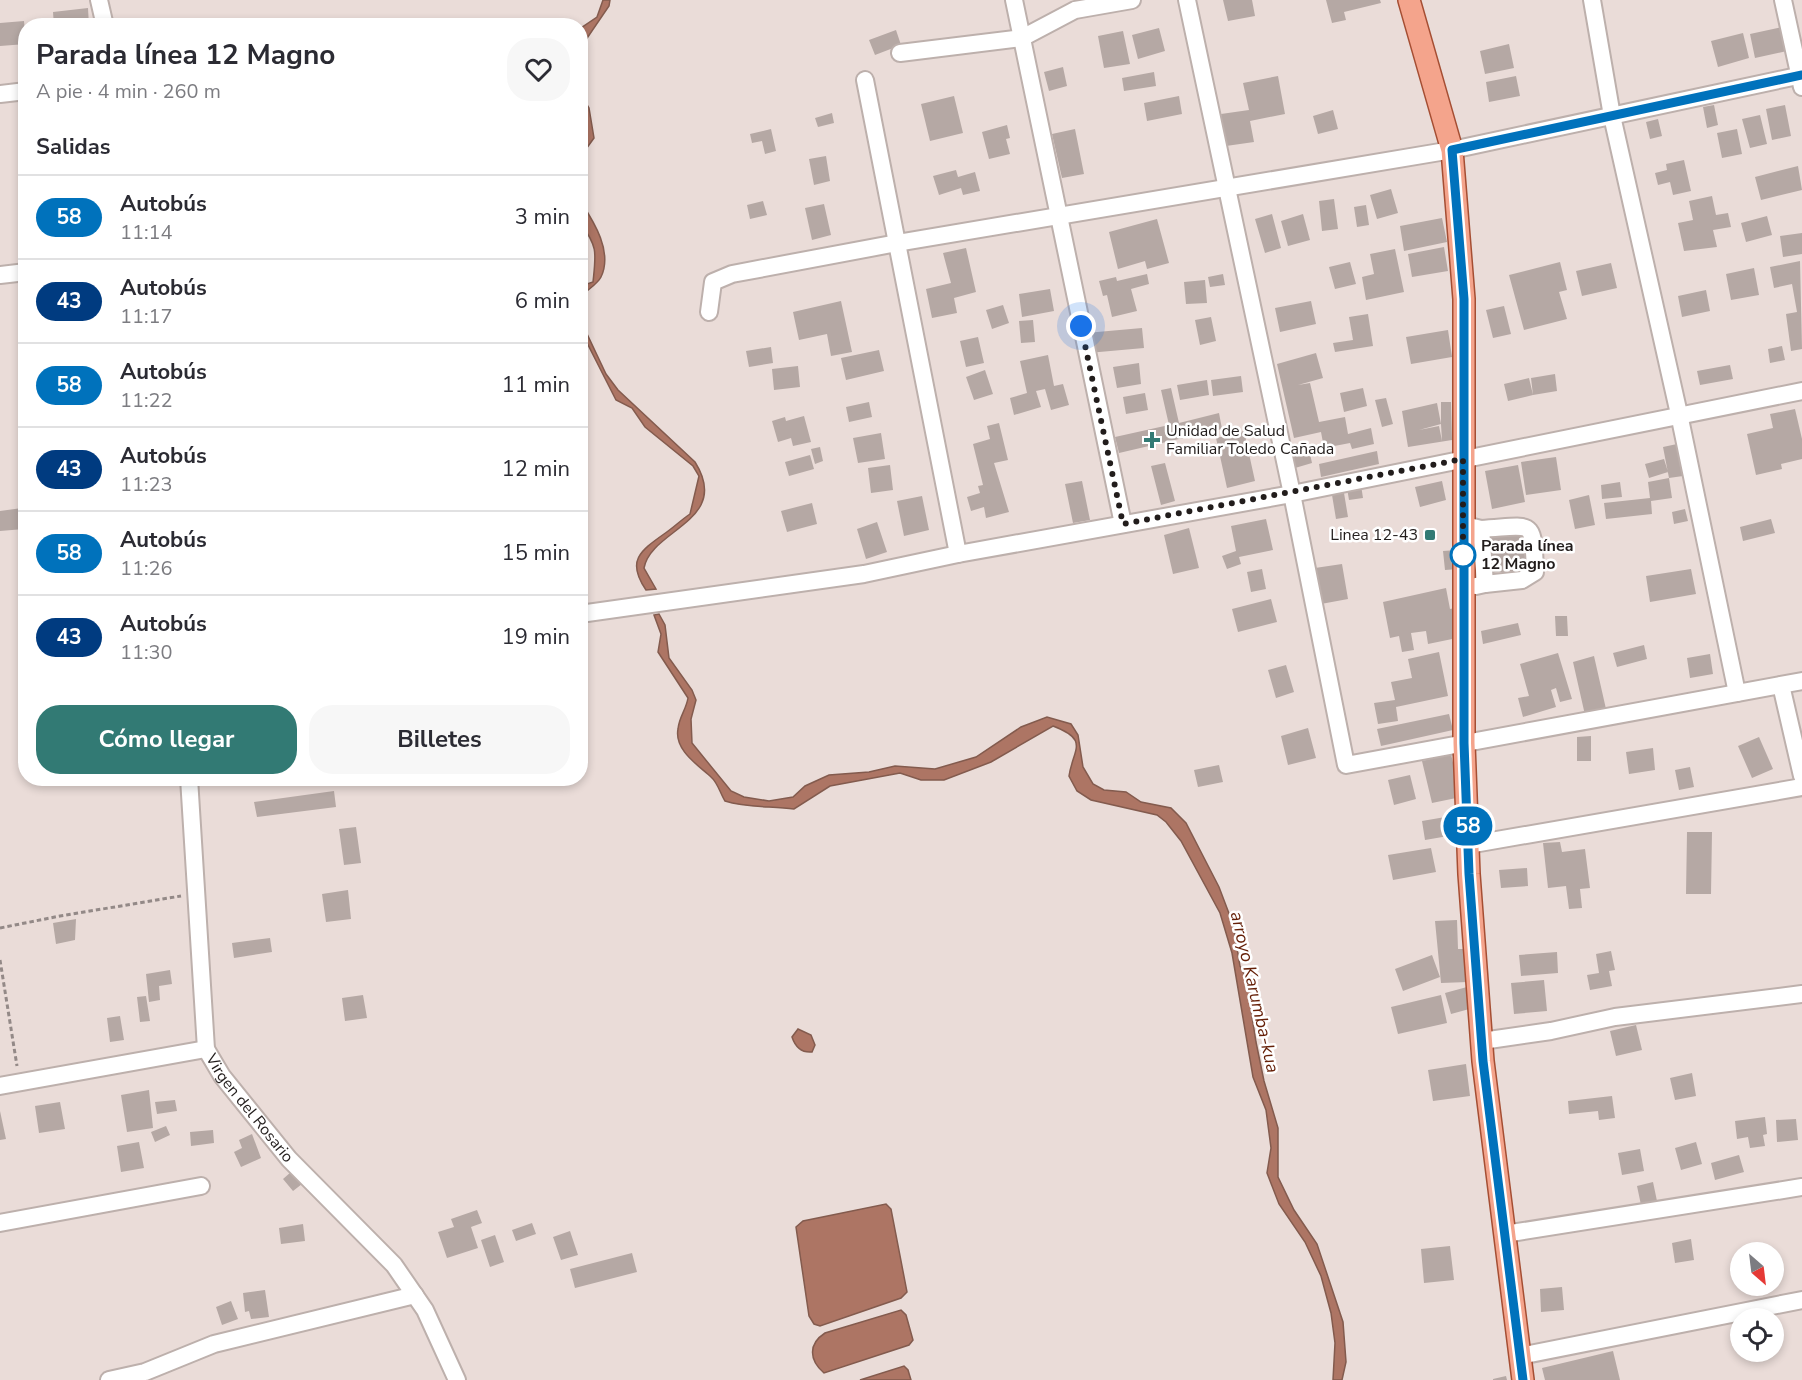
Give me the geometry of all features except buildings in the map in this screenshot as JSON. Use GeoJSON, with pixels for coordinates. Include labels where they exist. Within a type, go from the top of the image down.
{"type":"FeatureCollection","features":[{"type":"Feature","properties":{"kind":"main road"},"geometry":{"type":"LineString","coordinates":[[1415,2],[1452,150],[1464,299],[1463,459],[1472,526],[1464,589],[1464,743],[1468,845],[1482,1041],[1523,1380]]}},
{"type":"Feature","properties":{"kind":"street"},"geometry":{"type":"LineString","coordinates":[[99,0],[103,18]]}},
{"type":"Feature","properties":{"kind":"street"},"geometry":{"type":"LineString","coordinates":[[1014,0],[1057,217],[1123,524]]}},
{"type":"Feature","properties":{"kind":"street"},"geometry":{"type":"LineString","coordinates":[[900,54],[1022,38],[1075,10],[1132,0]]}},
{"type":"Feature","properties":{"kind":"street"},"geometry":{"type":"LineString","coordinates":[[1187,0],[1292,494],[1346,765],[1802,681]]}},
{"type":"Feature","properties":{"kind":"street"},"geometry":{"type":"LineString","coordinates":[[1592,0],[1612,116],[1679,414],[1737,693]]}},
{"type":"Feature","properties":{"kind":"street"},"geometry":{"type":"LineString","coordinates":[[709,312],[713,282],[732,274],[897,243],[1452,150],[1801,79],[1783,0]]}},
{"type":"Feature","properties":{"kind":"street"},"geometry":{"type":"LineString","coordinates":[[865,80],[958,554]]}},
{"type":"Feature","properties":{"kind":"street"},"geometry":{"type":"LineString","coordinates":[[0,94],[18,92]]}},
{"type":"Feature","properties":{"kind":"street"},"geometry":{"type":"LineString","coordinates":[[0,276],[18,273]]}},
{"type":"Feature","properties":{"kind":"street"},"geometry":{"type":"LineString","coordinates":[[588,613],[864,574],[958,554],[1292,494],[1679,414],[1802,391]]}},
{"type":"Feature","properties":{"kind":"street"},"geometry":{"type":"LineString","coordinates":[[1464,589],[1529,578],[1535,572],[1533,535],[1530,529],[1472,526],[1485,584]]}},
{"type":"Feature","properties":{"kind":"street"},"geometry":{"type":"LineString","coordinates":[[1781,685],[1802,776]]}},
{"type":"Feature","properties":{"kind":"street","name":"Virgen del Rosario"},"geometry":{"type":"LineString","coordinates":[[189,786],[206,1048],[222,1076],[289,1159],[394,1265],[425,1310],[457,1380]]}},
{"type":"Feature","properties":{"kind":"street"},"geometry":{"type":"LineString","coordinates":[[1468,845],[1802,788]]}},
{"type":"Feature","properties":{"kind":"street"},"geometry":{"type":"LineString","coordinates":[[1482,1041],[1551,1031],[1616,1017],[1802,994]]}},
{"type":"Feature","properties":{"kind":"street"},"geometry":{"type":"LineString","coordinates":[[0,1086],[206,1048]]}},
{"type":"Feature","properties":{"kind":"street"},"geometry":{"type":"LineString","coordinates":[[0,1223],[201,1186]]}},
{"type":"Feature","properties":{"kind":"street"},"geometry":{"type":"LineString","coordinates":[[1505,1234],[1802,1187]]}},
{"type":"Feature","properties":{"kind":"street"},"geometry":{"type":"LineString","coordinates":[[109,1380],[145,1372],[214,1344],[415,1295]]}},
{"type":"Feature","properties":{"kind":"street"},"geometry":{"type":"LineString","coordinates":[[1520,1356],[1802,1300]]}},
{"type":"Feature","properties":{"kind":"path"},"geometry":{"type":"LineString","coordinates":[[0,928],[195,894]]}},
{"type":"Feature","properties":{"kind":"path"},"geometry":{"type":"LineString","coordinates":[[0,960],[20,1083]]}},
{"type":"Feature","properties":{"kind":"shaded area"},"geometry":{"type":"Polygon","coordinates":[[[603,0],[610,0],[609,6],[588,37],[588,23],[597,17],[603,0]]]}},
{"type":"Feature","properties":{"kind":"shaded area"},"geometry":{"type":"Polygon","coordinates":[[[588,106],[589,108],[594,138],[588,146],[588,106]]]}},
{"type":"Feature","properties":{"kind":"shaded area"},"geometry":{"type":"Polygon","coordinates":[[[588,214],[600,238],[605,258],[601,277],[588,290],[588,284],[593,282],[595,257],[590,239],[588,214]]]}},
{"type":"Feature","properties":{"kind":"shaded area"},"geometry":{"type":"Polygon","coordinates":[[[588,336],[606,374],[618,390],[695,462],[704,482],[704,498],[697,511],[660,543],[650,555],[644,568],[656,589],[646,590],[640,580],[637,571],[638,558],[648,546],[690,514],[699,476],[693,466],[645,427],[632,408],[616,400],[588,345],[588,336]]]}},
{"type":"Feature","properties":{"kind":"shaded area"},"geometry":{"type":"Polygon","coordinates":[[[659,614],[665,625],[669,658],[692,690],[696,700],[691,719],[692,743],[731,791],[744,797],[769,801],[793,797],[805,786],[829,775],[869,772],[895,766],[935,769],[976,757],[1021,727],[1047,717],[1071,724],[1078,735],[1083,767],[1093,784],[1104,790],[1126,792],[1141,802],[1171,808],[1186,823],[1219,887],[1233,924],[1240,966],[1252,989],[1251,1010],[1256,1042],[1264,1081],[1278,1128],[1278,1177],[1294,1210],[1317,1244],[1343,1322],[1346,1362],[1342,1380],[1333,1380],[1335,1343],[1331,1313],[1321,1276],[1305,1242],[1279,1204],[1267,1173],[1271,1148],[1266,1110],[1253,1077],[1232,953],[1220,913],[1181,841],[1166,822],[1157,815],[1091,800],[1077,791],[1069,776],[1075,752],[1075,741],[1072,736],[1053,726],[991,762],[944,780],[921,780],[900,773],[830,786],[794,809],[750,806],[725,801],[713,779],[688,756],[680,744],[679,725],[688,698],[658,652],[661,634],[654,615],[659,614]]]}},
{"type":"Feature","properties":{"kind":"shaded area"},"geometry":{"type":"Polygon","coordinates":[[[798,1029],[811,1035],[815,1045],[812,1052],[802,1050],[795,1043],[792,1037],[798,1029]]]}},
{"type":"Feature","properties":{"kind":"shaded area"},"geometry":{"type":"Polygon","coordinates":[[[886,1204],[891,1209],[907,1292],[901,1298],[820,1326],[814,1324],[809,1316],[796,1227],[803,1221],[886,1204]]]}},
{"type":"Feature","properties":{"kind":"shaded area"},"geometry":{"type":"Polygon","coordinates":[[[901,1310],[906,1315],[913,1340],[909,1345],[824,1373],[815,1363],[813,1347],[819,1337],[825,1333],[901,1310]]]}},
{"type":"Feature","properties":{"kind":"shaded area"},"geometry":{"type":"Polygon","coordinates":[[[904,1366],[911,1380],[860,1380],[904,1366]]]}},
{"type":"Feature","properties":{"kind":"bus line","name":"58"},"geometry":{"type":"LineString","coordinates":[[1523,1380],[1499,1174],[1483,1061],[1469,874],[1464,743],[1464,299],[1452,150],[1802,75]]}},
{"type":"Feature","properties":{"kind":"place","name":"Unidad de Salud Familiar Toledo Cañada"},"geometry":{"type":"Point","coordinates":[1152,440]}},
{"type":"Feature","properties":{"kind":"place","name":"Linea 12-43"},"geometry":{"type":"Point","coordinates":[1430,535]}},
{"type":"Feature","properties":{"kind":"place","name":"Parada línea 12 Magno"},"geometry":{"type":"Point","coordinates":[1463,555]}},
{"type":"Feature","properties":{"kind":"route"},"geometry":{"type":"LineString","coordinates":[[1081,326],[1123,524],[1292,494],[1463,459],[1463,555]]}},
{"type":"Feature","properties":{"kind":"water label","name":"arroyo Karumba-kua"},"geometry":{"type":"Point","coordinates":[1255,992]}}]}
